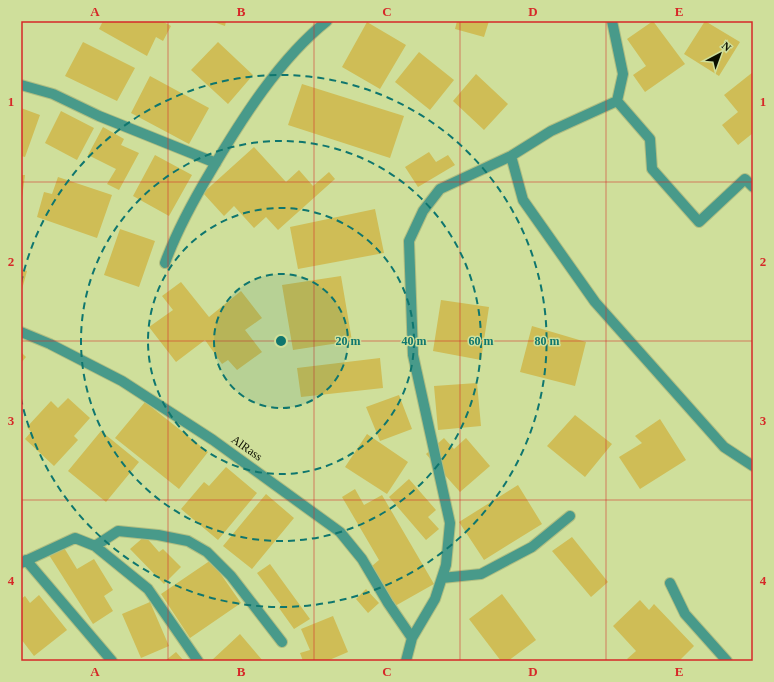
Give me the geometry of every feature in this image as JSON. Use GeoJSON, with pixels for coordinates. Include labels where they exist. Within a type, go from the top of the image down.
{"type":"FeatureCollection","features":[{"type":"Feature","properties":{"kind":"street"},"geometry":{"type":"LineString","coordinates":[[165,263],[185,215],[233,133],[267,85],[312,33],[327,21]]}},
{"type":"Feature","properties":{"kind":"street"},"geometry":{"type":"LineString","coordinates":[[612,21],[623,74],[617,101]]}},
{"type":"Feature","properties":{"kind":"street"},"geometry":{"type":"LineString","coordinates":[[21,85],[53,94],[99,116],[216,163]]}},
{"type":"Feature","properties":{"kind":"street"},"geometry":{"type":"LineString","coordinates":[[406,661],[412,638],[436,599],[446,565],[450,522],[413,355],[409,241],[423,211],[440,189],[511,156],[551,131],[617,101]]}},
{"type":"Feature","properties":{"kind":"street"},"geometry":{"type":"LineString","coordinates":[[617,101],[650,139],[652,169],[699,222],[745,179],[753,186]]}},
{"type":"Feature","properties":{"kind":"street"},"geometry":{"type":"LineString","coordinates":[[511,156],[523,200],[595,302],[724,447],[753,466]]}},
{"type":"Feature","properties":{"kind":"street","name":"AlRass"},"geometry":{"type":"LineString","coordinates":[[21,332],[78,357],[122,381],[213,440],[340,532],[362,559],[388,603],[412,638]]}},
{"type":"Feature","properties":{"kind":"street"},"geometry":{"type":"LineString","coordinates":[[442,578],[482,574],[532,547],[570,516]]}},
{"type":"Feature","properties":{"kind":"street"},"geometry":{"type":"LineString","coordinates":[[95,546],[118,531],[158,535],[188,541],[207,552],[231,576],[282,642]]}},
{"type":"Feature","properties":{"kind":"street"},"geometry":{"type":"LineString","coordinates":[[112,661],[24,561],[74,538],[95,546],[148,589],[198,661]]}},
{"type":"Feature","properties":{"kind":"street"},"geometry":{"type":"LineString","coordinates":[[670,583],[685,614],[727,661]]}},
{"type":"Feature","properties":{"kind":"building"},"geometry":{"type":"Polygon","coordinates":[[[103,21],[162,21],[171,26],[163,41],[156,37],[147,56],[99,29],[103,21]]]}},
{"type":"Feature","properties":{"kind":"building"},"geometry":{"type":"Polygon","coordinates":[[[211,21],[226,21],[225,26],[211,21]]]}},
{"type":"Feature","properties":{"kind":"building"},"geometry":{"type":"Polygon","coordinates":[[[457,21],[489,21],[484,37],[455,29],[457,21]]]}},
{"type":"Feature","properties":{"kind":"building"},"geometry":{"type":"Polygon","coordinates":[[[653,21],[685,64],[645,92],[633,75],[646,66],[627,39],[653,21]]]}},
{"type":"Feature","properties":{"kind":"building"},"geometry":{"type":"Polygon","coordinates":[[[705,21],[740,42],[719,76],[684,54],[705,21]]]}},
{"type":"Feature","properties":{"kind":"building"},"geometry":{"type":"Polygon","coordinates":[[[367,22],[406,45],[380,89],[342,67],[367,22]]]}},
{"type":"Feature","properties":{"kind":"building"},"geometry":{"type":"Polygon","coordinates":[[[83,42],[135,68],[117,101],[65,76],[83,42]]]}},
{"type":"Feature","properties":{"kind":"building"},"geometry":{"type":"Polygon","coordinates":[[[218,42],[253,75],[228,104],[191,70],[218,42]]]}},
{"type":"Feature","properties":{"kind":"building"},"geometry":{"type":"Polygon","coordinates":[[[419,52],[454,80],[430,110],[395,82],[419,52]]]}},
{"type":"Feature","properties":{"kind":"building"},"geometry":{"type":"Polygon","coordinates":[[[753,72],[753,133],[738,145],[722,125],[738,112],[724,95],[753,72]]]}},
{"type":"Feature","properties":{"kind":"building"},"geometry":{"type":"Polygon","coordinates":[[[476,74],[508,104],[484,130],[453,101],[476,74]]]}},
{"type":"Feature","properties":{"kind":"building"},"geometry":{"type":"Polygon","coordinates":[[[150,76],[209,108],[189,144],[131,113],[150,76]]]}},
{"type":"Feature","properties":{"kind":"building"},"geometry":{"type":"Polygon","coordinates":[[[302,84],[404,116],[390,158],[288,125],[302,84]]]}},
{"type":"Feature","properties":{"kind":"building"},"geometry":{"type":"Polygon","coordinates":[[[21,108],[40,115],[25,157],[21,156],[21,108]]]}},
{"type":"Feature","properties":{"kind":"building"},"geometry":{"type":"Polygon","coordinates":[[[61,111],[94,128],[77,160],[45,143],[61,111]]]}},
{"type":"Feature","properties":{"kind":"building"},"geometry":{"type":"Polygon","coordinates":[[[103,127],[124,139],[121,145],[139,153],[119,190],[107,184],[116,169],[88,155],[103,127]]]}},
{"type":"Feature","properties":{"kind":"building"},"geometry":{"type":"Polygon","coordinates":[[[254,147],[286,182],[299,170],[313,186],[329,172],[335,179],[278,230],[266,217],[254,228],[234,206],[224,216],[203,193],[254,147]]]}},
{"type":"Feature","properties":{"kind":"building"},"geometry":{"type":"Polygon","coordinates":[[[429,152],[436,162],[448,155],[455,165],[418,187],[405,167],[429,152]]]}},
{"type":"Feature","properties":{"kind":"building"},"geometry":{"type":"Polygon","coordinates":[[[155,155],[192,175],[169,216],[133,196],[155,155]]]}},
{"type":"Feature","properties":{"kind":"building"},"geometry":{"type":"Polygon","coordinates":[[[21,175],[25,175],[22,198],[21,197],[21,175]]]}},
{"type":"Feature","properties":{"kind":"building"},"geometry":{"type":"Polygon","coordinates":[[[58,177],[112,195],[97,238],[37,217],[44,192],[52,194],[58,177]]]}},
{"type":"Feature","properties":{"kind":"building"},"geometry":{"type":"Polygon","coordinates":[[[375,209],[384,253],[298,269],[290,227],[375,209]]]}},
{"type":"Feature","properties":{"kind":"building"},"geometry":{"type":"Polygon","coordinates":[[[120,229],[155,241],[139,287],[104,275],[120,229]]]}},
{"type":"Feature","properties":{"kind":"building"},"geometry":{"type":"Polygon","coordinates":[[[21,269],[27,271],[21,293],[21,269]]]}},
{"type":"Feature","properties":{"kind":"building"},"geometry":{"type":"Polygon","coordinates":[[[341,276],[352,341],[293,350],[282,285],[341,276]]]}},
{"type":"Feature","properties":{"kind":"building"},"geometry":{"type":"Polygon","coordinates":[[[181,282],[209,317],[241,291],[262,318],[245,330],[262,352],[237,370],[228,360],[222,364],[205,340],[176,362],[149,327],[173,310],[162,296],[181,282]]]}},
{"type":"Feature","properties":{"kind":"building"},"geometry":{"type":"Polygon","coordinates":[[[441,300],[489,307],[481,360],[433,351],[441,300]]]}},
{"type":"Feature","properties":{"kind":"building"},"geometry":{"type":"Polygon","coordinates":[[[532,326],[586,342],[575,386],[520,372],[532,326]]]}},
{"type":"Feature","properties":{"kind":"building"},"geometry":{"type":"Polygon","coordinates":[[[21,352],[26,357],[21,363],[21,352]]]}},
{"type":"Feature","properties":{"kind":"building"},"geometry":{"type":"Polygon","coordinates":[[[380,358],[383,388],[301,397],[297,368],[380,358]]]}},
{"type":"Feature","properties":{"kind":"building"},"geometry":{"type":"Polygon","coordinates":[[[477,383],[481,426],[438,430],[434,386],[477,383]]]}},
{"type":"Feature","properties":{"kind":"building"},"geometry":{"type":"Polygon","coordinates":[[[399,395],[412,429],[380,441],[366,407],[399,395]]]}},
{"type":"Feature","properties":{"kind":"building"},"geometry":{"type":"Polygon","coordinates":[[[68,398],[90,418],[74,436],[78,440],[54,466],[25,439],[31,432],[27,427],[51,401],[58,408],[68,398]]]}},
{"type":"Feature","properties":{"kind":"building"},"geometry":{"type":"Polygon","coordinates":[[[145,402],[208,452],[179,489],[115,438],[145,402]]]}},
{"type":"Feature","properties":{"kind":"building"},"geometry":{"type":"Polygon","coordinates":[[[575,415],[612,444],[585,477],[547,446],[575,415]]]}},
{"type":"Feature","properties":{"kind":"building"},"geometry":{"type":"Polygon","coordinates":[[[660,419],[686,460],[640,489],[619,457],[642,443],[635,436],[660,419]]]}},
{"type":"Feature","properties":{"kind":"building"},"geometry":{"type":"Polygon","coordinates":[[[101,431],[139,462],[106,502],[68,471],[101,431]]]}},
{"type":"Feature","properties":{"kind":"building"},"geometry":{"type":"Polygon","coordinates":[[[367,434],[408,462],[387,494],[345,467],[367,434]]]}},
{"type":"Feature","properties":{"kind":"building"},"geometry":{"type":"Polygon","coordinates":[[[444,438],[454,449],[466,438],[490,466],[460,492],[426,454],[444,438]]]}},
{"type":"Feature","properties":{"kind":"building"},"geometry":{"type":"Polygon","coordinates":[[[226,467],[257,493],[218,540],[181,509],[204,482],[209,486],[226,467]]]}},
{"type":"Feature","properties":{"kind":"building"},"geometry":{"type":"Polygon","coordinates":[[[409,479],[436,510],[428,517],[439,529],[426,540],[389,497],[409,479]]]}},
{"type":"Feature","properties":{"kind":"building"},"geometry":{"type":"Polygon","coordinates":[[[518,485],[542,524],[484,560],[459,522],[518,485]]]}},
{"type":"Feature","properties":{"kind":"building"},"geometry":{"type":"Polygon","coordinates":[[[355,489],[364,505],[382,495],[434,584],[395,606],[372,566],[379,560],[342,497],[355,489]]]}},
{"type":"Feature","properties":{"kind":"building"},"geometry":{"type":"Polygon","coordinates":[[[266,494],[294,518],[252,569],[223,546],[266,494]]]}},
{"type":"Feature","properties":{"kind":"building"},"geometry":{"type":"Polygon","coordinates":[[[145,536],[159,552],[163,549],[181,567],[164,584],[130,549],[145,536]]]}},
{"type":"Feature","properties":{"kind":"building"},"geometry":{"type":"Polygon","coordinates":[[[572,537],[608,582],[591,597],[552,551],[572,537]]]}},
{"type":"Feature","properties":{"kind":"building"},"geometry":{"type":"Polygon","coordinates":[[[63,546],[77,569],[94,559],[113,590],[104,596],[113,611],[93,624],[49,555],[63,546]]]}},
{"type":"Feature","properties":{"kind":"building"},"geometry":{"type":"Polygon","coordinates":[[[211,560],[241,603],[190,638],[161,594],[211,560]]]}},
{"type":"Feature","properties":{"kind":"building"},"geometry":{"type":"Polygon","coordinates":[[[270,564],[310,619],[294,629],[279,608],[281,605],[257,573],[270,564]]]}},
{"type":"Feature","properties":{"kind":"building"},"geometry":{"type":"Polygon","coordinates":[[[366,589],[379,603],[368,613],[356,599],[366,589]]]}},
{"type":"Feature","properties":{"kind":"building"},"geometry":{"type":"Polygon","coordinates":[[[502,594],[536,640],[508,661],[501,661],[469,619],[502,594]]]}},
{"type":"Feature","properties":{"kind":"building"},"geometry":{"type":"Polygon","coordinates":[[[39,595],[67,630],[34,656],[21,639],[21,599],[25,596],[30,603],[39,595]]]}},
{"type":"Feature","properties":{"kind":"building"},"geometry":{"type":"Polygon","coordinates":[[[640,600],[649,610],[654,604],[694,646],[679,661],[629,661],[627,659],[636,651],[613,626],[640,600]]]}},
{"type":"Feature","properties":{"kind":"building"},"geometry":{"type":"Polygon","coordinates":[[[150,602],[169,646],[141,658],[122,614],[150,602]]]}},
{"type":"Feature","properties":{"kind":"building"},"geometry":{"type":"Polygon","coordinates":[[[333,616],[348,652],[327,661],[303,661],[300,653],[310,650],[301,629],[333,616]]]}},
{"type":"Feature","properties":{"kind":"building"},"geometry":{"type":"Polygon","coordinates":[[[240,634],[263,661],[211,661],[240,634]]]}},
{"type":"Feature","properties":{"kind":"building"},"geometry":{"type":"Polygon","coordinates":[[[176,652],[184,661],[165,661],[176,652]]]}}]}
